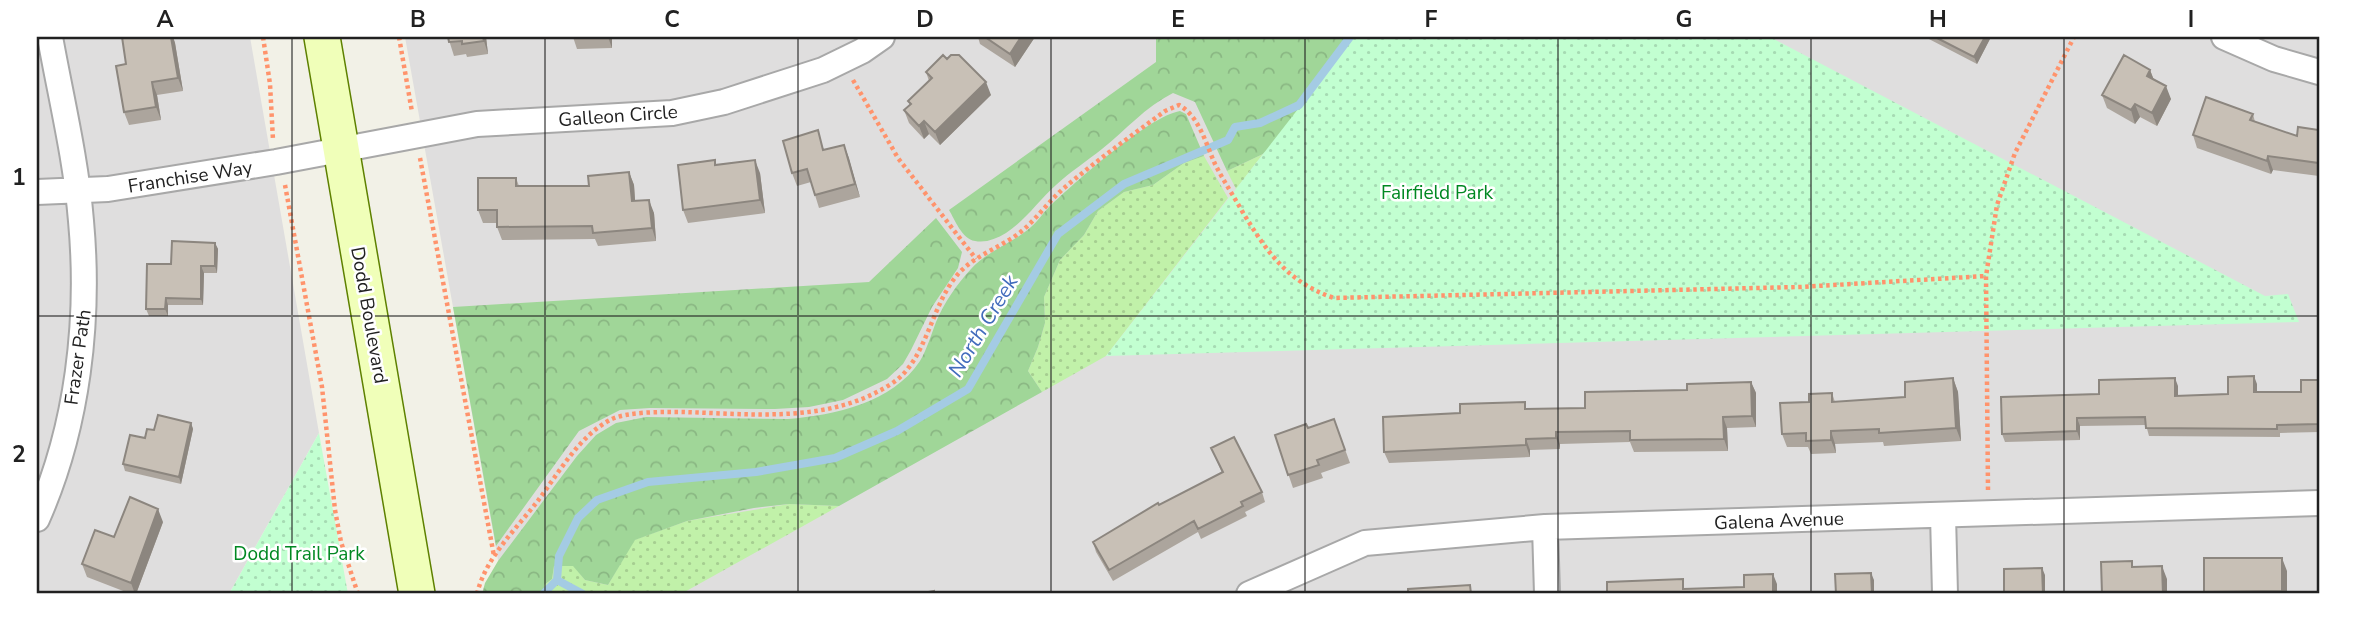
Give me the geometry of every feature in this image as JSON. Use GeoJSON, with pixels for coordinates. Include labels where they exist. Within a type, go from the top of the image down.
{"type":"FeatureCollection","features":[{"type":"Feature","properties":{"kind":"street","name":"Frazer Path"},"geometry":{"type":"LineString","coordinates":[[37,519],[60,456],[78,362],[84,310],[77,191],[50,37]]}},
{"type":"Feature","properties":{"kind":"street","name":"Dodd Boulevard"},"geometry":{"type":"LineString","coordinates":[[322,37],[417,594]]}},
{"type":"Feature","properties":{"kind":"street","name":"Galleon Circle"},"geometry":{"type":"LineString","coordinates":[[342,150],[477,124],[672,113],[724,102],[823,70],[862,51],[882,37]]}},
{"type":"Feature","properties":{"kind":"street"},"geometry":{"type":"LineString","coordinates":[[2224,37],[2274,59],[2319,72]]}},
{"type":"Feature","properties":{"kind":"street","name":"Franchise Way"},"geometry":{"type":"LineString","coordinates":[[37,192],[108,190],[342,150]]}},
{"type":"Feature","properties":{"kind":"street","name":"Galena Avenue"},"geometry":{"type":"LineString","coordinates":[[1249,594],[1365,543],[1545,527],[2319,503]]}},
{"type":"Feature","properties":{"kind":"street"},"geometry":{"type":"LineString","coordinates":[[1942,515],[1945,594]]}},
{"type":"Feature","properties":{"kind":"street"},"geometry":{"type":"LineString","coordinates":[[1545,527],[1547,594]]}},
{"type":"Feature","properties":{"kind":"path"},"geometry":{"type":"LineString","coordinates":[[263,37],[271,84],[276,162],[285,184],[314,336],[339,531],[358,594]]}},
{"type":"Feature","properties":{"kind":"path"},"geometry":{"type":"LineString","coordinates":[[399,37],[494,556]]}},
{"type":"Feature","properties":{"kind":"path"},"geometry":{"type":"LineString","coordinates":[[1989,513],[1986,276],[1997,205],[2015,153],[2074,37]]}},
{"type":"Feature","properties":{"kind":"path"},"geometry":{"type":"LineString","coordinates":[[842,61],[898,158],[976,259]]}},
{"type":"Feature","properties":{"kind":"path"},"geometry":{"type":"LineString","coordinates":[[477,594],[494,556],[576,450],[591,434],[612,419],[664,412],[801,415],[870,396],[896,381],[911,366],[929,326],[958,274],[976,259],[1023,230],[1063,189],[1165,111],[1179,105],[1189,110],[1220,173],[1266,251],[1313,291],[1334,298],[1800,287],[1986,276]]}},
{"type":"Feature","properties":{"kind":"shaded area"},"geometry":{"type":"Polygon","coordinates":[[[37,37],[250,37],[319,433],[229,594],[37,594],[37,37]]]}},
{"type":"Feature","properties":{"kind":"shaded area"},"geometry":{"type":"Polygon","coordinates":[[[405,37],[2319,37],[2319,594],[504,594],[405,37]]]}},
{"type":"Feature","properties":{"kind":"green space"},"geometry":{"type":"Polygon","coordinates":[[[1156,37],[1408,37],[1263,154],[1227,171],[1195,102],[1173,93],[1145,112],[1061,180],[1006,233],[983,241],[966,237],[949,210],[1156,62],[1156,37]]]}},
{"type":"Feature","properties":{"kind":"green space","name":"Fairfield Park"},"geometry":{"type":"Polygon","coordinates":[[[1354,37],[1770,37],[2265,296],[2288,294],[2299,322],[1106,356],[1354,37]]]}},
{"type":"Feature","properties":{"kind":"green space"},"geometry":{"type":"Polygon","coordinates":[[[1180,111],[1186,114],[1204,156],[1184,163],[1153,185],[1124,192],[1098,211],[1084,235],[1060,260],[1044,297],[1045,323],[1028,371],[1042,392],[839,506],[789,504],[687,521],[635,540],[608,585],[585,580],[573,566],[554,566],[552,579],[544,585],[546,594],[482,594],[498,561],[577,456],[596,435],[616,423],[646,417],[788,419],[843,410],[878,397],[908,375],[920,361],[947,301],[977,263],[1031,227],[1049,207],[1132,137],[1166,116],[1180,111]]]}},
{"type":"Feature","properties":{"kind":"green space"},"geometry":{"type":"Polygon","coordinates":[[[1263,154],[1236,189],[1227,171],[1263,154]]]}},
{"type":"Feature","properties":{"kind":"green space"},"geometry":{"type":"Polygon","coordinates":[[[1204,156],[1228,198],[1106,356],[1042,392],[1028,371],[1045,323],[1044,297],[1060,260],[1084,235],[1098,211],[1124,192],[1153,185],[1184,163],[1204,156]]]}},
{"type":"Feature","properties":{"kind":"green space"},"geometry":{"type":"Polygon","coordinates":[[[936,218],[962,252],[958,268],[932,307],[903,364],[887,379],[843,400],[809,407],[620,410],[579,431],[496,546],[453,307],[869,282],[936,218]]]}},
{"type":"Feature","properties":{"kind":"green space","name":"Dodd Trail Park"},"geometry":{"type":"Polygon","coordinates":[[[319,433],[348,594],[229,594],[319,433]]]}},
{"type":"Feature","properties":{"kind":"green space"},"geometry":{"type":"Polygon","coordinates":[[[789,504],[839,506],[681,594],[546,594],[544,585],[552,579],[554,566],[573,565],[585,580],[608,585],[634,540],[687,521],[789,504]]]}},
{"type":"Feature","properties":{"kind":"building"},"geometry":{"type":"Polygon","coordinates":[[[122,37],[171,37],[178,78],[152,82],[156,107],[124,112],[116,66],[126,64],[122,37]]]}},
{"type":"Feature","properties":{"kind":"building"},"geometry":{"type":"Polygon","coordinates":[[[448,37],[483,37],[484,41],[462,44],[462,41],[449,42],[448,37]]]}},
{"type":"Feature","properties":{"kind":"building"},"geometry":{"type":"Polygon","coordinates":[[[985,37],[1021,37],[1010,54],[985,37]]]}},
{"type":"Feature","properties":{"kind":"building"},"geometry":{"type":"Polygon","coordinates":[[[1935,37],[1985,37],[1974,57],[1935,37]]]}},
{"type":"Feature","properties":{"kind":"building"},"geometry":{"type":"Polygon","coordinates":[[[943,55],[947,59],[951,55],[959,55],[986,82],[935,132],[924,121],[919,126],[904,110],[911,104],[908,101],[932,78],[926,72],[943,55]]]}},
{"type":"Feature","properties":{"kind":"building"},"geometry":{"type":"Polygon","coordinates":[[[2124,55],[2150,70],[2147,76],[2166,86],[2152,113],[2135,104],[2131,110],[2102,95],[2124,55]]]}},
{"type":"Feature","properties":{"kind":"building"},"geometry":{"type":"Polygon","coordinates":[[[2206,97],[2253,114],[2250,120],[2297,136],[2298,127],[2319,130],[2319,163],[2268,156],[2267,161],[2193,135],[2206,97]]]}},
{"type":"Feature","properties":{"kind":"building"},"geometry":{"type":"Polygon","coordinates":[[[818,130],[823,150],[844,145],[855,184],[815,195],[807,169],[792,173],[783,141],[818,130]]]}},
{"type":"Feature","properties":{"kind":"building"},"geometry":{"type":"Polygon","coordinates":[[[715,160],[715,165],[755,160],[760,200],[683,210],[678,165],[715,160]]]}},
{"type":"Feature","properties":{"kind":"building"},"geometry":{"type":"Polygon","coordinates":[[[629,172],[632,201],[649,200],[652,228],[593,233],[592,226],[497,227],[497,210],[478,210],[478,178],[516,178],[516,186],[589,186],[588,176],[629,172]]]}},
{"type":"Feature","properties":{"kind":"building"},"geometry":{"type":"Polygon","coordinates":[[[172,241],[215,243],[215,266],[201,266],[201,299],[166,298],[165,309],[146,309],[147,264],[171,264],[172,241]]]}},
{"type":"Feature","properties":{"kind":"building"},"geometry":{"type":"Polygon","coordinates":[[[2254,376],[2254,392],[2301,392],[2301,380],[2319,380],[2319,424],[2277,425],[2277,429],[2146,428],[2145,417],[2077,418],[2077,431],[2002,434],[2001,397],[2099,394],[2099,380],[2175,378],[2175,396],[2228,394],[2228,377],[2254,376]]]}},
{"type":"Feature","properties":{"kind":"building"},"geometry":{"type":"Polygon","coordinates":[[[1953,378],[1956,428],[1879,433],[1879,429],[1831,431],[1831,440],[1806,441],[1806,433],[1782,434],[1780,403],[1809,402],[1809,394],[1832,393],[1832,402],[1905,397],[1905,382],[1953,378]]]}},
{"type":"Feature","properties":{"kind":"building"},"geometry":{"type":"Polygon","coordinates":[[[1751,382],[1752,416],[1723,417],[1724,439],[1630,440],[1630,431],[1556,432],[1556,438],[1526,439],[1526,445],[1384,452],[1383,417],[1460,413],[1460,404],[1525,402],[1525,409],[1585,408],[1585,392],[1687,390],[1687,384],[1751,382]]]}},
{"type":"Feature","properties":{"kind":"building"},"geometry":{"type":"Polygon","coordinates":[[[158,415],[191,423],[179,477],[123,464],[130,435],[145,438],[147,429],[154,430],[158,415]]]}},
{"type":"Feature","properties":{"kind":"building"},"geometry":{"type":"Polygon","coordinates":[[[1334,419],[1345,450],[1317,460],[1319,465],[1288,475],[1275,435],[1306,424],[1308,428],[1334,419]]]}},
{"type":"Feature","properties":{"kind":"building"},"geometry":{"type":"Polygon","coordinates":[[[1234,437],[1262,492],[1241,502],[1243,506],[1198,529],[1194,521],[1109,570],[1093,542],[1158,503],[1159,505],[1223,472],[1211,448],[1234,437]]]}},
{"type":"Feature","properties":{"kind":"building"},"geometry":{"type":"Polygon","coordinates":[[[130,497],[158,509],[131,583],[82,564],[95,530],[114,537],[130,497]]]}},
{"type":"Feature","properties":{"kind":"building"},"geometry":{"type":"Polygon","coordinates":[[[2204,558],[2282,558],[2282,591],[2204,592],[2204,558]]]}},
{"type":"Feature","properties":{"kind":"building"},"geometry":{"type":"Polygon","coordinates":[[[2132,561],[2132,567],[2162,566],[2163,594],[2102,594],[2101,562],[2132,561]]]}},
{"type":"Feature","properties":{"kind":"building"},"geometry":{"type":"Polygon","coordinates":[[[2042,568],[2043,594],[2004,594],[2004,569],[2042,568]]]}},
{"type":"Feature","properties":{"kind":"building"},"geometry":{"type":"Polygon","coordinates":[[[1871,573],[1872,594],[1836,594],[1835,574],[1871,573]]]}},
{"type":"Feature","properties":{"kind":"building"},"geometry":{"type":"Polygon","coordinates":[[[1773,574],[1773,594],[1607,594],[1607,582],[1683,579],[1683,589],[1744,587],[1744,575],[1773,574]]]}},
{"type":"Feature","properties":{"kind":"building"},"geometry":{"type":"Polygon","coordinates":[[[1470,585],[1471,594],[1408,594],[1408,589],[1470,585]]]}},
{"type":"Feature","properties":{"kind":"waterway","name":"North Creek"},"geometry":{"type":"LineString","coordinates":[[543,594],[557,580],[559,556],[578,518],[597,500],[648,482],[756,472],[835,458],[897,431],[968,389],[1058,234],[1124,184],[1228,140],[1235,127],[1260,123],[1299,105],[1350,37]]}},
{"type":"Feature","properties":{"kind":"waterway"},"geometry":{"type":"LineString","coordinates":[[557,580],[583,594]]}}]}
